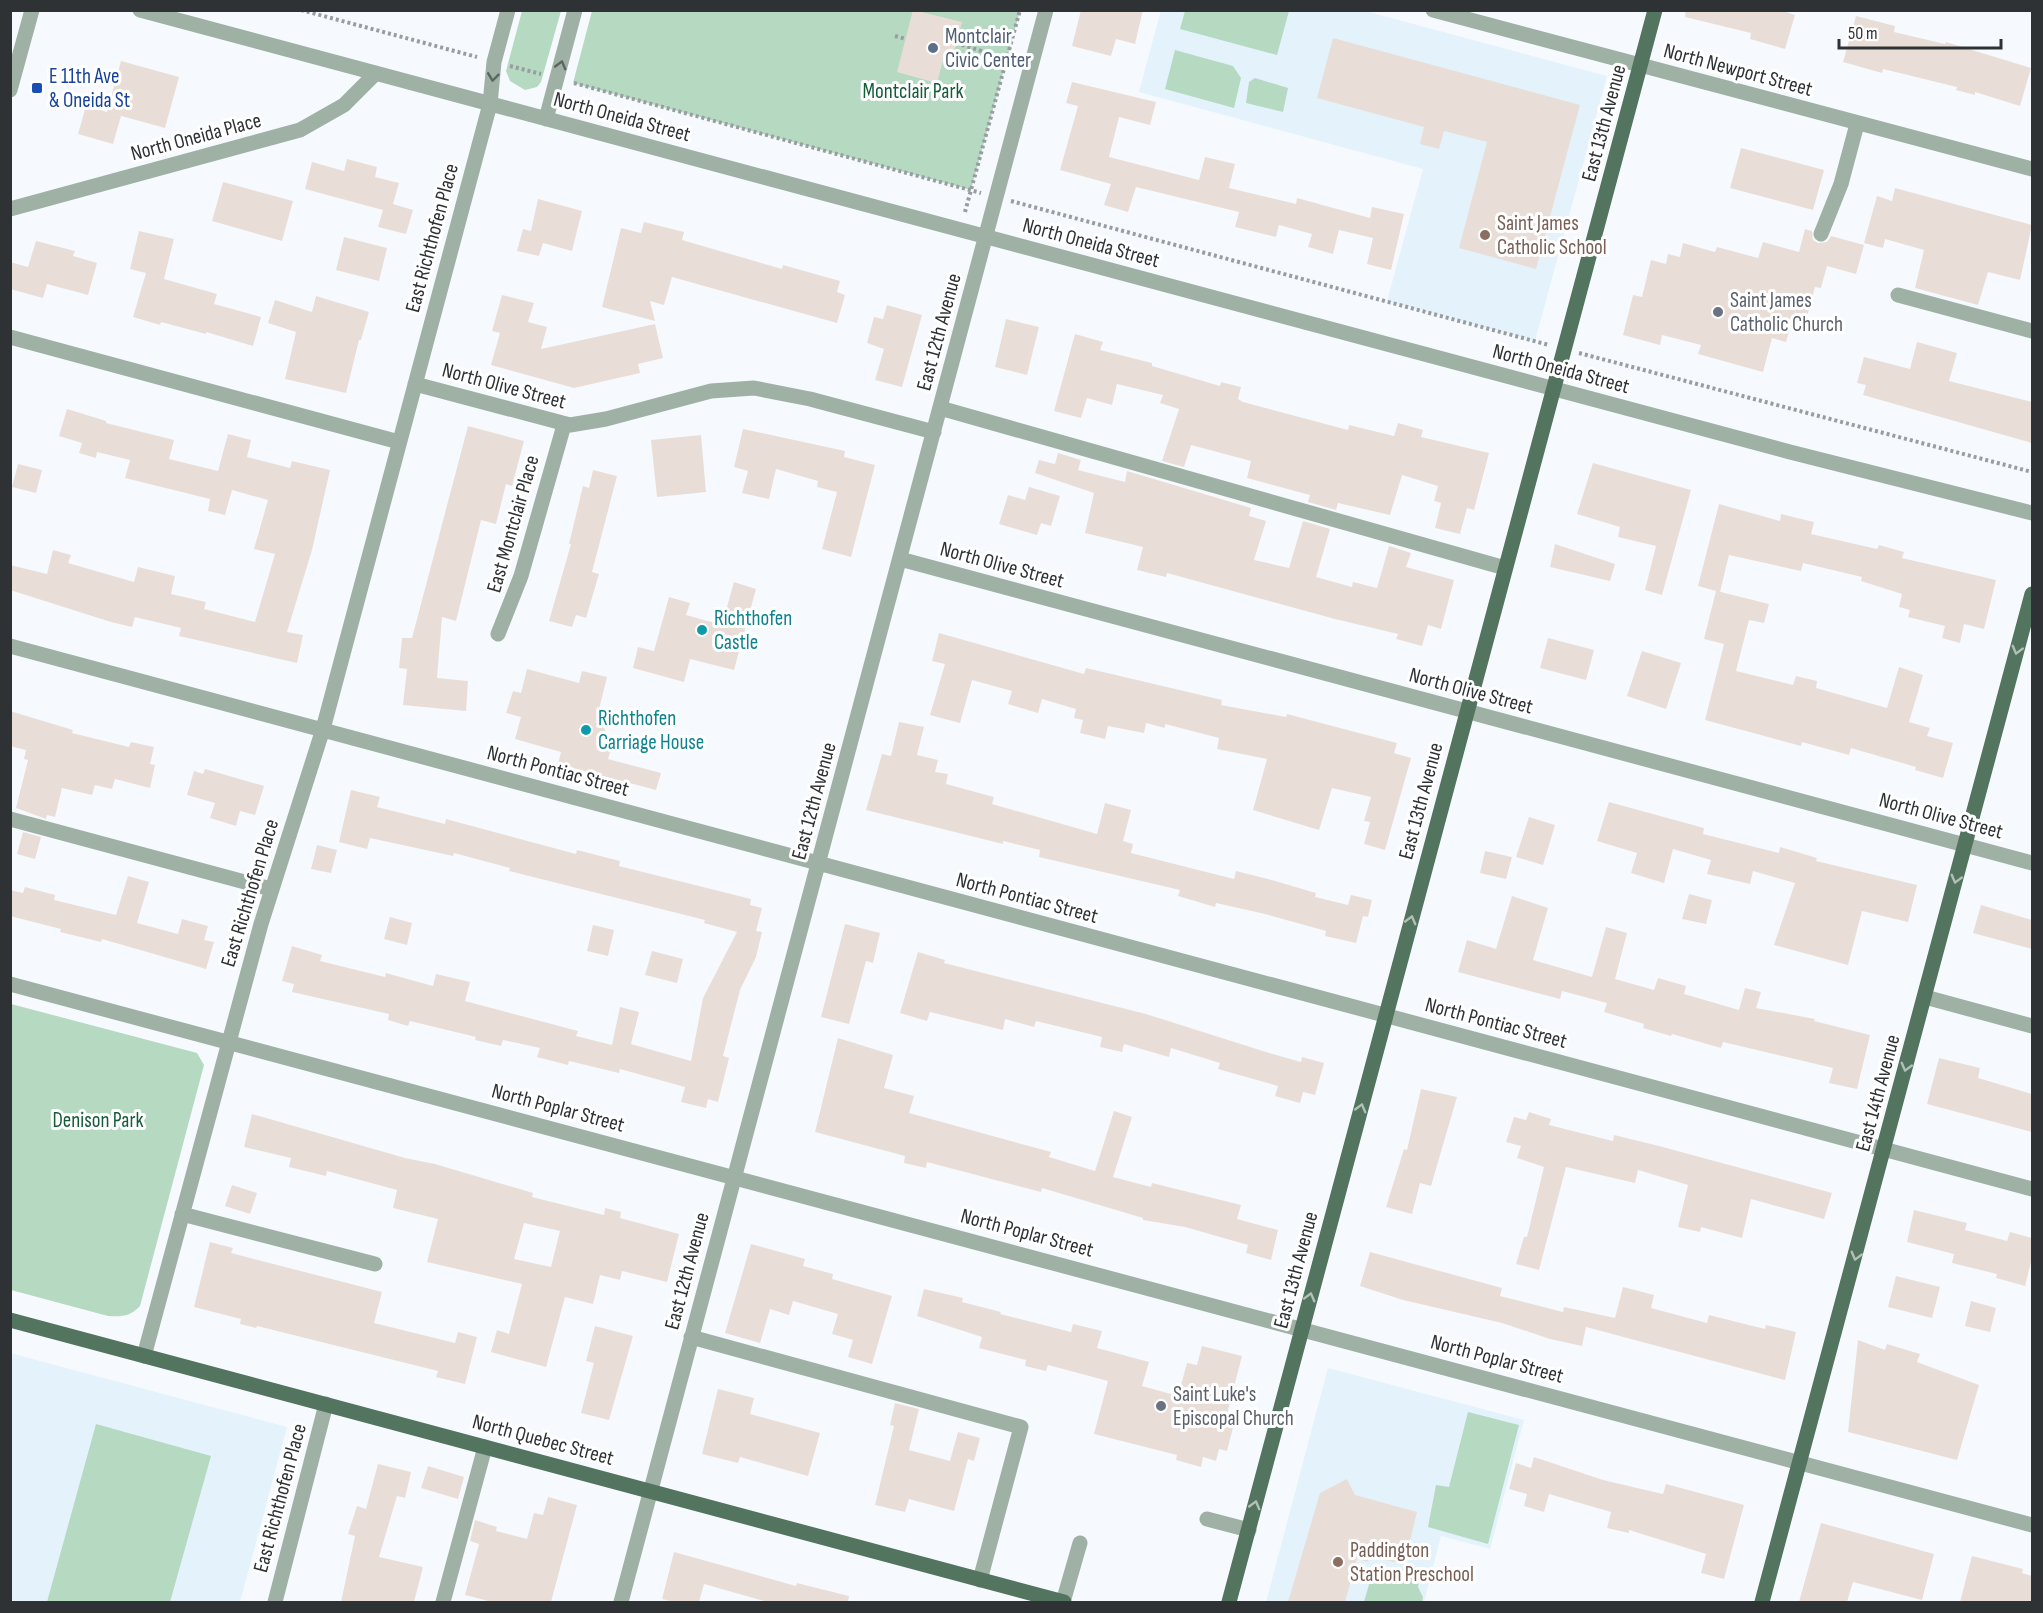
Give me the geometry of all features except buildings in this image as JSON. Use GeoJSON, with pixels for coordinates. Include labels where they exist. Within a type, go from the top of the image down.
{"type":"FeatureCollection","features":[{"type":"Feature","properties":{"kind":"main road","name":"East 13th Avenue"},"geometry":{"type":"LineString","coordinates":[[1230,1602],[1655,10]]}},
{"type":"Feature","properties":{"kind":"main road","name":"East 14th Avenue"},"geometry":{"type":"LineString","coordinates":[[1762,1602],[2032,594]]}},
{"type":"Feature","properties":{"kind":"main road","name":"North Quebec Street"},"geometry":{"type":"LineString","coordinates":[[10,1320],[1064,1602]]}},
{"type":"Feature","properties":{"kind":"street"},"geometry":{"type":"LineString","coordinates":[[10,90],[32,10]]}},
{"type":"Feature","properties":{"kind":"street","name":"North Oneida Street"},"geometry":{"type":"LineString","coordinates":[[140,10],[985,237],[2032,513]]}},
{"type":"Feature","properties":{"kind":"street","name":"East Richthofen Place"},"geometry":{"type":"LineString","coordinates":[[144,1356],[271,889],[323,729],[490,104],[494,62],[508,10]]}},
{"type":"Feature","properties":{"kind":"street"},"geometry":{"type":"LineString","coordinates":[[546,119],[575,10]]}},
{"type":"Feature","properties":{"kind":"street","name":"East 12th Avenue"},"geometry":{"type":"LineString","coordinates":[[621,1602],[1046,10]]}},
{"type":"Feature","properties":{"kind":"street","name":"North Newport Street"},"geometry":{"type":"LineString","coordinates":[[1433,10],[2032,169]]}},
{"type":"Feature","properties":{"kind":"street","name":"North Oneida Place"},"geometry":{"type":"LineString","coordinates":[[10,209],[300,130],[344,105],[376,73]]}},
{"type":"Feature","properties":{"kind":"street"},"geometry":{"type":"LineString","coordinates":[[1821,234],[1841,184],[1857,124]]}},
{"type":"Feature","properties":{"kind":"street"},"geometry":{"type":"LineString","coordinates":[[1898,295],[2032,331]]}},
{"type":"Feature","properties":{"kind":"street"},"geometry":{"type":"LineString","coordinates":[[10,337],[399,442]]}},
{"type":"Feature","properties":{"kind":"street","name":"North Olive Street"},"geometry":{"type":"LineString","coordinates":[[415,384],[564,425],[591,423],[698,393],[740,388],[801,397],[934,432]]}},
{"type":"Feature","properties":{"kind":"street"},"geometry":{"type":"LineString","coordinates":[[940,408],[1505,568]]}},
{"type":"Feature","properties":{"kind":"street","name":"East Montclair Place"},"geometry":{"type":"LineString","coordinates":[[498,634],[521,576],[564,425]]}},
{"type":"Feature","properties":{"kind":"street","name":"North Olive Street"},"geometry":{"type":"LineString","coordinates":[[900,559],[2032,863]]}},
{"type":"Feature","properties":{"kind":"street","name":"North Pontiac Street"},"geometry":{"type":"LineString","coordinates":[[10,646],[2032,1189]]}},
{"type":"Feature","properties":{"kind":"street"},"geometry":{"type":"LineString","coordinates":[[10,819],[271,889]]}},
{"type":"Feature","properties":{"kind":"street","name":"North Poplar Street"},"geometry":{"type":"LineString","coordinates":[[10,984],[2032,1524]]}},
{"type":"Feature","properties":{"kind":"street"},"geometry":{"type":"LineString","coordinates":[[1925,997],[2032,1026]]}},
{"type":"Feature","properties":{"kind":"street"},"geometry":{"type":"LineString","coordinates":[[182,1214],[375,1264]]}},
{"type":"Feature","properties":{"kind":"street"},"geometry":{"type":"LineString","coordinates":[[691,1337],[1021,1426],[980,1580]]}},
{"type":"Feature","properties":{"kind":"street","name":"East Richthofen Place"},"geometry":{"type":"LineString","coordinates":[[275,1602],[326,1404]]}},
{"type":"Feature","properties":{"kind":"street"},"geometry":{"type":"LineString","coordinates":[[443,1602],[485,1447]]}},
{"type":"Feature","properties":{"kind":"street"},"geometry":{"type":"LineString","coordinates":[[1208,1519],[1249,1530]]}},
{"type":"Feature","properties":{"kind":"street"},"geometry":{"type":"LineString","coordinates":[[1064,1602],[1080,1543]]}},
{"type":"Feature","properties":{"kind":"path"},"geometry":{"type":"LineString","coordinates":[[301,10],[1564,349],[2032,472]]}},
{"type":"Feature","properties":{"kind":"path"},"geometry":{"type":"LineString","coordinates":[[960,230],[1020,10]]}},
{"type":"Feature","properties":{"kind":"path"},"geometry":{"type":"LineString","coordinates":[[896,36],[906,39]]}},
{"type":"Feature","properties":{"kind":"path"},"geometry":{"type":"LineString","coordinates":[[956,43],[1007,59]]}},
{"type":"Feature","properties":{"kind":"shaded area","name":"Saint James Catholic School"},"geometry":{"type":"Polygon","coordinates":[[[1161,10],[1365,11],[1607,76],[1535,341],[1387,301],[1423,169],[1139,92],[1161,10]]]}},
{"type":"Feature","properties":{"kind":"shaded area"},"geometry":{"type":"Polygon","coordinates":[[[10,1353],[287,1427],[240,1602],[11,1602],[10,1353]]]}},
{"type":"Feature","properties":{"kind":"shaded area"},"geometry":{"type":"Polygon","coordinates":[[[1328,1368],[1524,1420],[1490,1549],[1441,1536],[1424,1602],[1266,1602],[1328,1368]]]}},
{"type":"Feature","properties":{"kind":"green space"},"geometry":{"type":"Polygon","coordinates":[[[1185,10],[1289,11],[1277,55],[1180,29],[1185,10]]]}},
{"type":"Feature","properties":{"kind":"green space"},"geometry":{"type":"Polygon","coordinates":[[[522,11],[561,11],[541,82],[537,87],[525,90],[510,81],[506,71],[522,11]]]}},
{"type":"Feature","properties":{"kind":"green space","name":"Montclair Park"},"geometry":{"type":"Polygon","coordinates":[[[592,11],[1020,11],[971,190],[573,83],[592,11]]]}},
{"type":"Feature","properties":{"kind":"green space"},"geometry":{"type":"Polygon","coordinates":[[[1175,50],[1233,66],[1241,78],[1234,108],[1165,89],[1175,50]]]}},
{"type":"Feature","properties":{"kind":"green space"},"geometry":{"type":"Polygon","coordinates":[[[1255,78],[1288,88],[1283,112],[1246,103],[1249,82],[1255,78]]]}},
{"type":"Feature","properties":{"kind":"green space","name":"Denison Park"},"geometry":{"type":"Polygon","coordinates":[[[11,1004],[197,1053],[204,1065],[140,1306],[130,1314],[108,1316],[11,1290],[11,1004]]]}},
{"type":"Feature","properties":{"kind":"green space"},"geometry":{"type":"Polygon","coordinates":[[[1468,1412],[1519,1425],[1488,1544],[1428,1527],[1436,1485],[1449,1487],[1468,1412]]]}},
{"type":"Feature","properties":{"kind":"green space"},"geometry":{"type":"Polygon","coordinates":[[[96,1424],[211,1456],[170,1602],[47,1602],[96,1424]]]}},
{"type":"Feature","properties":{"kind":"green space"},"geometry":{"type":"Polygon","coordinates":[[[1374,1567],[1421,1570],[1418,1587],[1423,1597],[1422,1602],[1364,1602],[1374,1567]]]}},
{"type":"Feature","properties":{"kind":"place","name":"Montclair Civic Center"},"geometry":{"type":"Point","coordinates":[933,48]}},
{"type":"Feature","properties":{"kind":"place","name":"E 11th Ave & Oneida St"},"geometry":{"type":"Point","coordinates":[37,88]}},
{"type":"Feature","properties":{"kind":"place","name":"Saint James Catholic School"},"geometry":{"type":"Point","coordinates":[1485,235]}},
{"type":"Feature","properties":{"kind":"place","name":"Saint James Catholic Church"},"geometry":{"type":"Point","coordinates":[1718,312]}},
{"type":"Feature","properties":{"kind":"place","name":"Richthofen Castle"},"geometry":{"type":"Point","coordinates":[702,630]}},
{"type":"Feature","properties":{"kind":"place","name":"Richthofen Carriage House"},"geometry":{"type":"Point","coordinates":[586,730]}},
{"type":"Feature","properties":{"kind":"place","name":"Saint Luke's Episcopal Church"},"geometry":{"type":"Point","coordinates":[1161,1406]}},
{"type":"Feature","properties":{"kind":"place","name":"Paddington Station Preschool"},"geometry":{"type":"Point","coordinates":[1338,1562]}}]}
